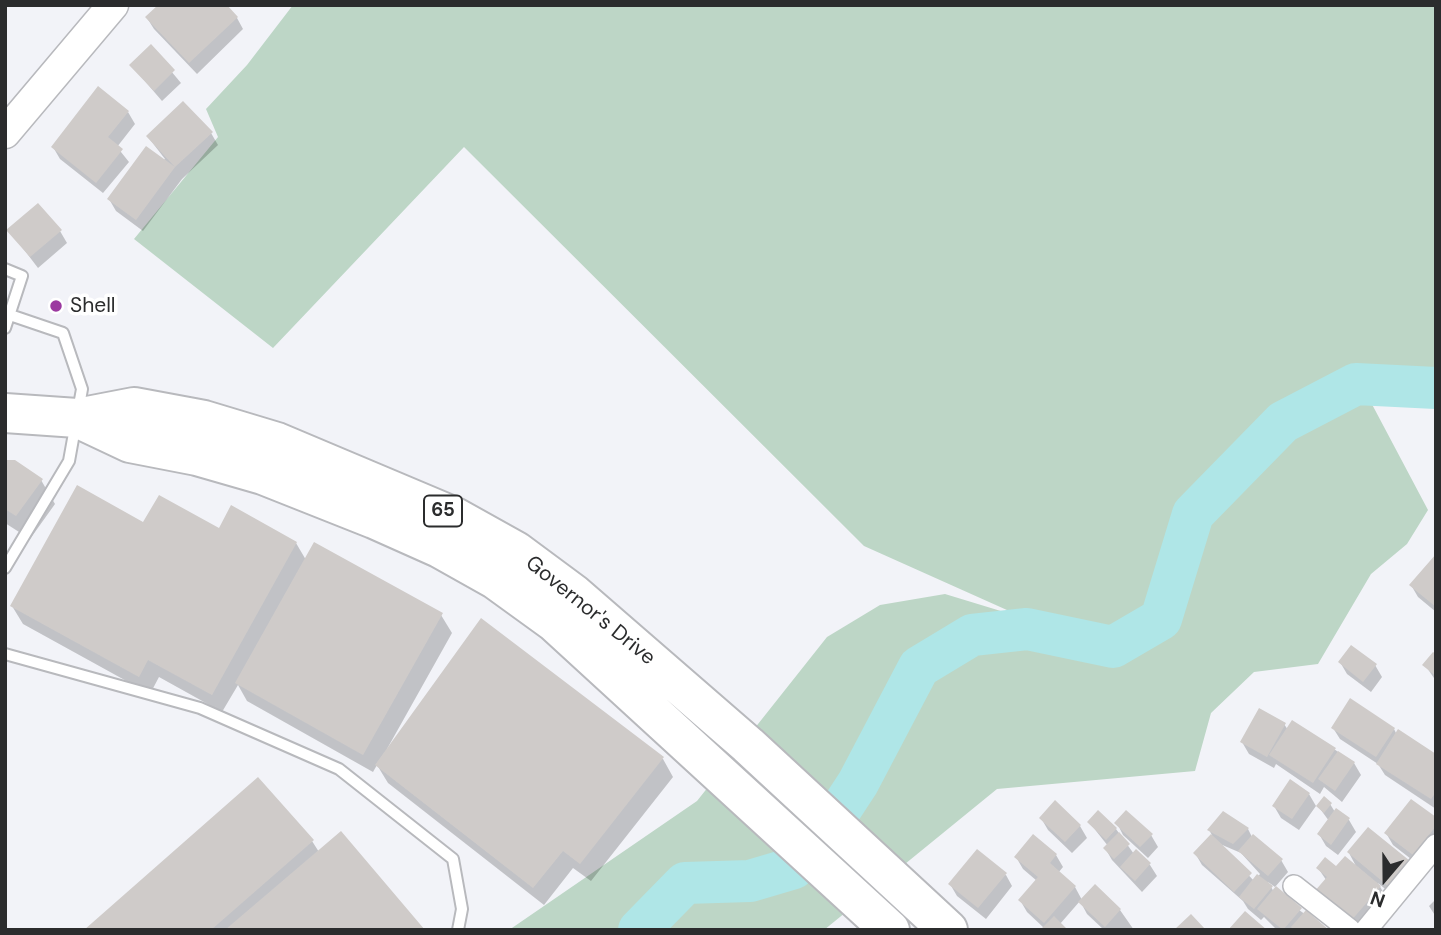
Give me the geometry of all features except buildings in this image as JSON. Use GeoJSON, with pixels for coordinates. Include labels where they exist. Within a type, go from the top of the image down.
{"type":"FeatureCollection","features":[{"type":"Feature","properties":{"kind":"highway","name":"Governor's Drive"},"geometry":{"type":"LineString","coordinates":[[5,413],[77,418],[134,407],[204,420],[277,442],[388,486],[455,517],[516,551],[574,594],[748,745],[948,930]]}},
{"type":"Feature","properties":{"kind":"highway","name":"Governor's Drive"},"geometry":{"type":"LineString","coordinates":[[77,418],[130,443],[197,456],[263,475],[374,519],[496,580],[554,622],[890,930]]}},
{"type":"Feature","properties":{"kind":"main road"},"geometry":{"type":"LineString","coordinates":[[5,134],[113,5]]}},
{"type":"Feature","properties":{"kind":"street"},"geometry":{"type":"LineString","coordinates":[[1366,930],[1428,871],[1436,845]]}},
{"type":"Feature","properties":{"kind":"street"},"geometry":{"type":"LineString","coordinates":[[1294,886],[1350,930]]}},
{"type":"Feature","properties":{"kind":"lane"},"geometry":{"type":"LineString","coordinates":[[5,269],[23,276],[5,328]]}},
{"type":"Feature","properties":{"kind":"lane"},"geometry":{"type":"LineString","coordinates":[[5,568],[69,461],[82,389],[63,333],[9,315]]}},
{"type":"Feature","properties":{"kind":"lane"},"geometry":{"type":"LineString","coordinates":[[5,654],[200,708],[340,769],[453,859],[462,909],[458,930]]}},
{"type":"Feature","properties":{"kind":"green space"},"geometry":{"type":"Polygon","coordinates":[[[293,5],[1436,5],[1436,377],[1358,374],[1281,413],[1183,512],[1152,610],[1184,512],[1284,413],[1357,376],[1428,510],[1407,544],[1371,574],[1318,664],[1254,672],[1211,713],[1195,771],[997,789],[824,930],[509,930],[697,801],[827,637],[880,605],[945,594],[1027,619],[864,546],[464,147],[273,348],[134,239],[218,137],[206,109],[247,65],[293,5]]]}},
{"type":"Feature","properties":{"kind":"waterway"},"geometry":{"type":"LineString","coordinates":[[639,930],[685,883],[750,881],[794,868],[820,841],[858,783],[919,667],[972,635],[1027,629],[1113,647],[1161,619],[1193,514],[1283,422],[1356,384],[1436,388]]}},
{"type":"Feature","properties":{"kind":"place","name":"Shell"},"geometry":{"type":"Point","coordinates":[56,306]}}]}
